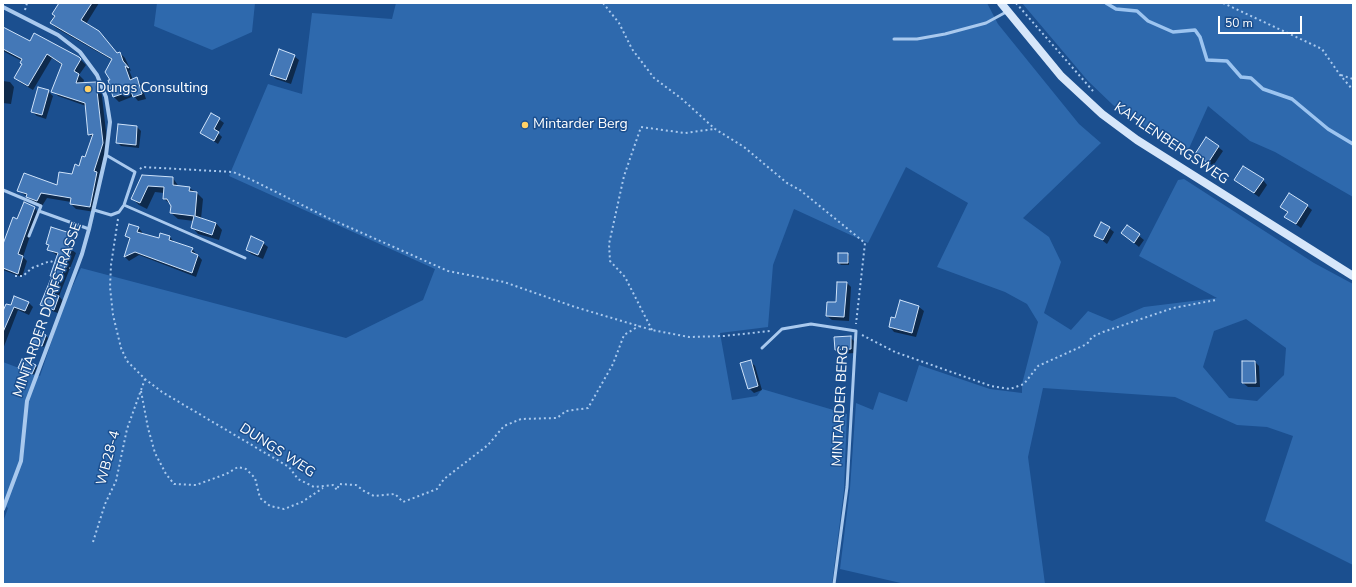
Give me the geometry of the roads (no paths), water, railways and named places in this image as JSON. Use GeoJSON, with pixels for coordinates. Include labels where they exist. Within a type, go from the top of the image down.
{"type":"FeatureCollection","features":[{"type":"Feature","properties":{"kind":"street","name":"KAHLENBERGSWEG"},"geometry":{"type":"LineString","coordinates":[[1001,3],[1061,76],[1102,114],[1137,140],[1353,276]]}},
{"type":"Feature","properties":{"kind":"street","name":"MINTARDER DORFSTRASSE"},"geometry":{"type":"LineString","coordinates":[[3,7],[58,35],[80,52],[97,75],[109,109],[110,122],[106,155],[89,229],[76,270],[27,401],[21,461],[3,509]]}},
{"type":"Feature","properties":{"kind":"lane"},"geometry":{"type":"LineString","coordinates":[[894,39],[916,39],[945,34],[986,23],[1008,11]]}},
{"type":"Feature","properties":{"kind":"lane"},"geometry":{"type":"LineString","coordinates":[[106,155],[135,172],[124,205],[246,258]]}},
{"type":"Feature","properties":{"kind":"lane"},"geometry":{"type":"LineString","coordinates":[[3,190],[41,206],[29,236]]}},
{"type":"Feature","properties":{"kind":"lane","name":"MINTARDER DORFSTRASSE"},"geometry":{"type":"LineString","coordinates":[[94,210],[111,215],[119,212],[124,205]]}},
{"type":"Feature","properties":{"kind":"lane"},"geometry":{"type":"LineString","coordinates":[[39,211],[89,229]]}},
{"type":"Feature","properties":{"kind":"lane","name":"MINTARDER BERG"},"geometry":{"type":"LineString","coordinates":[[762,348],[782,329],[811,324],[856,331],[847,487],[834,584]]}},
{"type":"Feature","properties":{"kind":"waterway"},"geometry":{"type":"LineString","coordinates":[[1106,3],[1116,9],[1137,11],[1148,21],[1173,32],[1195,30],[1200,37],[1207,60],[1227,61],[1241,77],[1251,78],[1263,89],[1292,99],[1328,129],[1353,144]]}},
{"type":"Feature","properties":{"kind":"place","name":"Dungs Consulting"},"geometry":{"type":"Point","coordinates":[88,89]}},
{"type":"Feature","properties":{"kind":"place","name":"Mintarder Berg"},"geometry":{"type":"Point","coordinates":[525,125]}}]}
